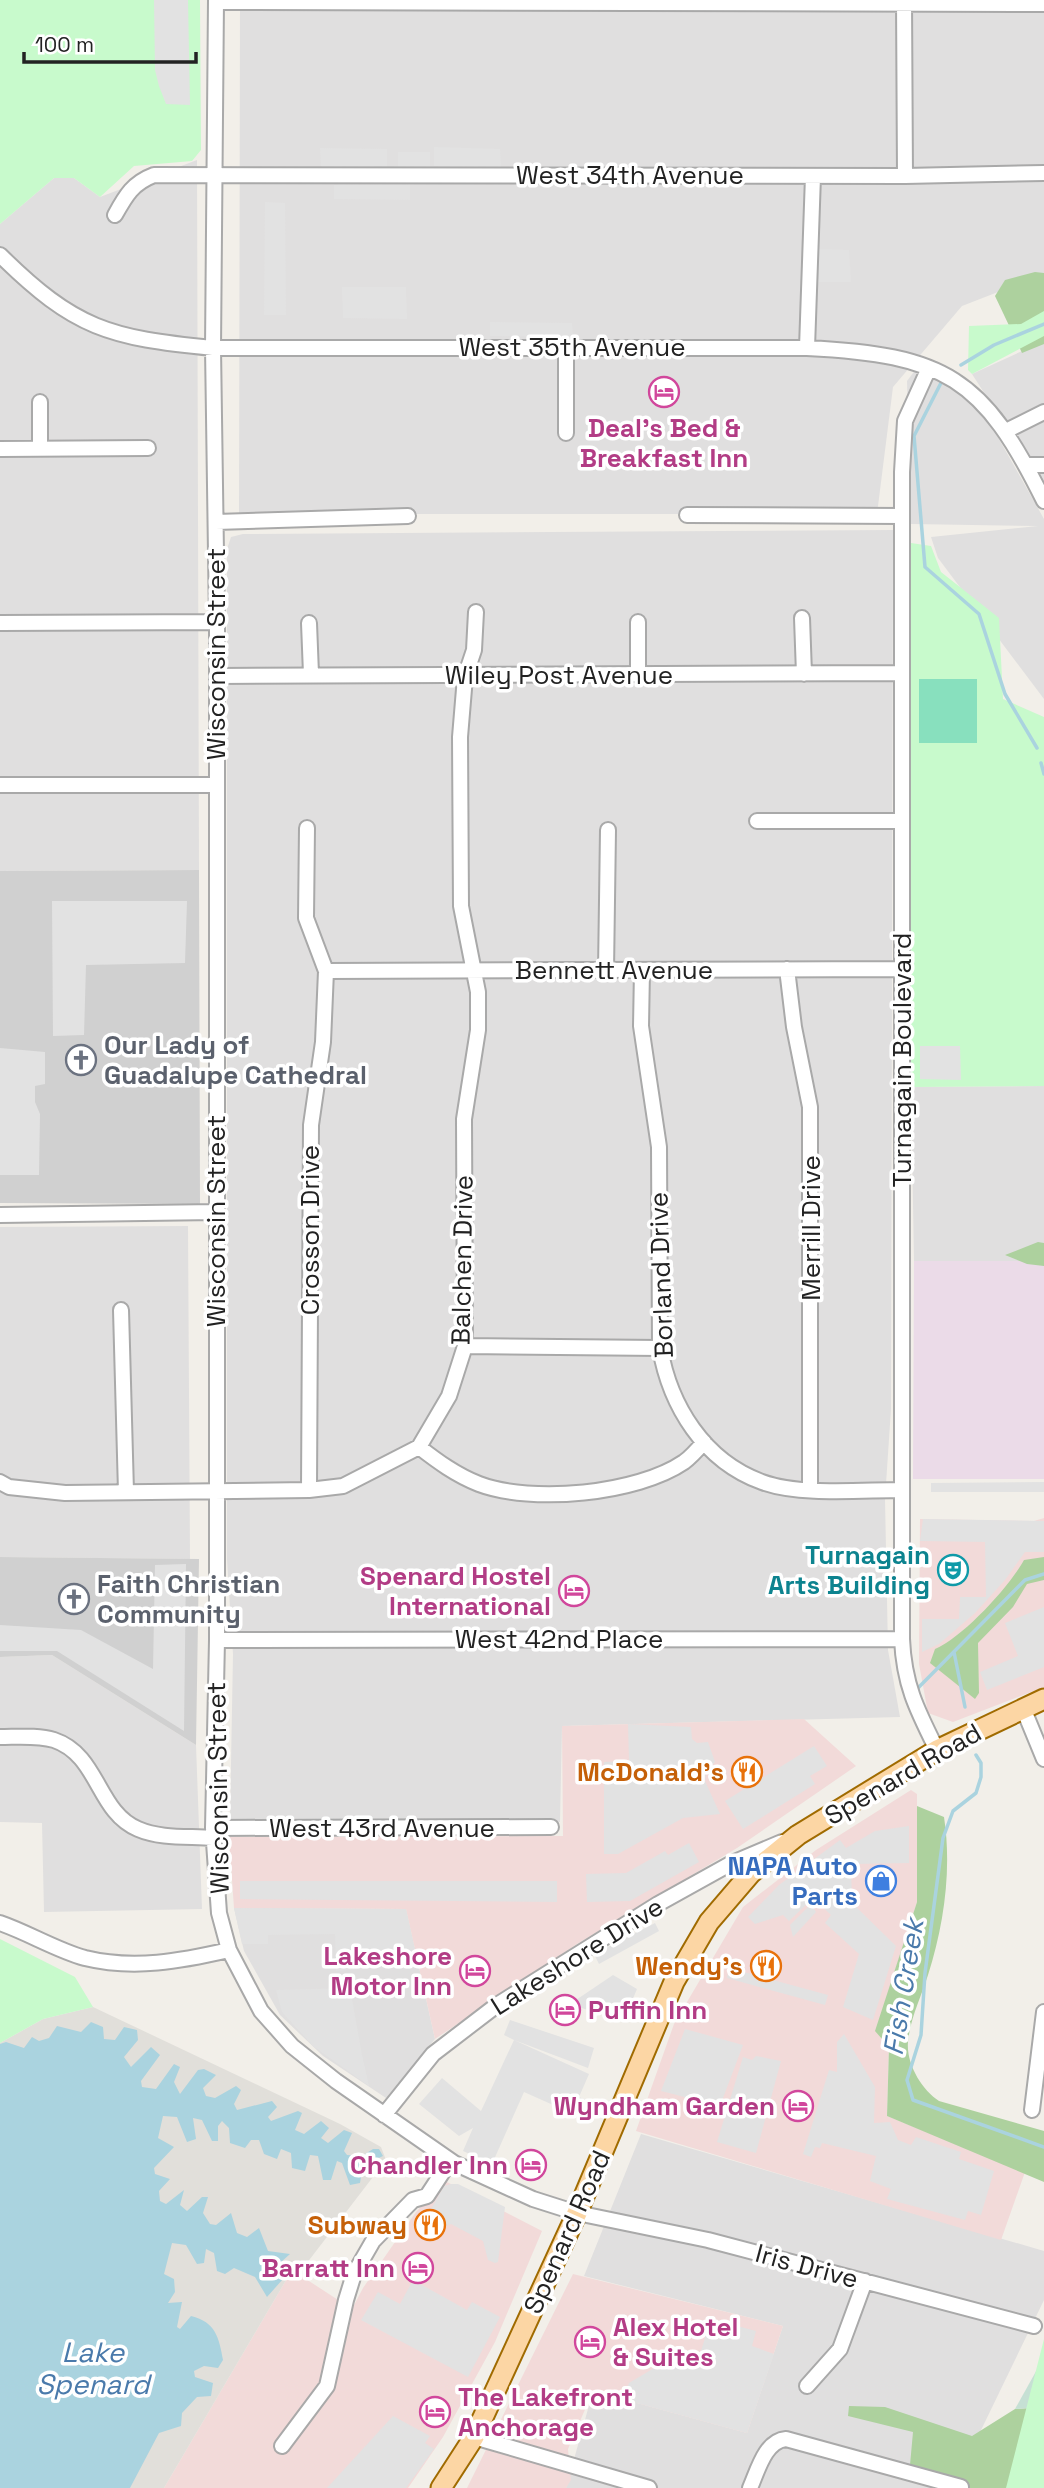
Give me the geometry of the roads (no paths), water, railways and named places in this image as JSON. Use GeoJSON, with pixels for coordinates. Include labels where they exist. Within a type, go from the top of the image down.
{"type":"FeatureCollection","features":[{"type":"Feature","properties":{"kind":"main road","name":"Spenard Road"},"geometry":{"type":"LineString","coordinates":[[441,2488],[474,2437],[577,2213],[688,1956],[709,1922],[745,1880],[798,1835],[937,1750],[1044,1699]]}},
{"type":"Feature","properties":{"kind":"street"},"geometry":{"type":"LineString","coordinates":[[216,1],[1044,4]]}},
{"type":"Feature","properties":{"kind":"street","name":"Wisconsin Street"},"geometry":{"type":"LineString","coordinates":[[216,1],[213,348],[217,622],[217,1640],[213,1833],[219,1913],[229,1950],[261,2011],[292,2046],[450,2161],[533,2199],[577,2213]]}},
{"type":"Feature","properties":{"kind":"street"},"geometry":{"type":"LineString","coordinates":[[904,2],[905,176]]}},
{"type":"Feature","properties":{"kind":"street","name":"West 34th Avenue"},"geometry":{"type":"LineString","coordinates":[[115,215],[130,190],[139,181],[154,175],[905,176],[1044,173]]}},
{"type":"Feature","properties":{"kind":"street"},"geometry":{"type":"LineString","coordinates":[[807,348],[813,176]]}},
{"type":"Feature","properties":{"kind":"street","name":"West 35th Avenue"},"geometry":{"type":"LineString","coordinates":[[0,255],[37,291],[85,322],[114,334],[149,342],[213,348],[807,348],[861,351],[901,358],[929,368],[974,393],[1006,431],[1044,501]]}},
{"type":"Feature","properties":{"kind":"street"},"geometry":{"type":"LineString","coordinates":[[566,347],[566,433]]}},
{"type":"Feature","properties":{"kind":"street","name":"Turnagain Boulevard"},"geometry":{"type":"LineString","coordinates":[[929,368],[905,421],[902,516],[902,1640],[903,1671],[911,1699],[937,1750]]}},
{"type":"Feature","properties":{"kind":"street"},"geometry":{"type":"LineString","coordinates":[[40,401],[40,449]]}},
{"type":"Feature","properties":{"kind":"street"},"geometry":{"type":"LineString","coordinates":[[1006,431],[1044,412]]}},
{"type":"Feature","properties":{"kind":"street"},"geometry":{"type":"LineString","coordinates":[[0,449],[148,448]]}},
{"type":"Feature","properties":{"kind":"street"},"geometry":{"type":"LineString","coordinates":[[1026,465],[1044,465]]}},
{"type":"Feature","properties":{"kind":"street"},"geometry":{"type":"LineString","coordinates":[[687,515],[902,516]]}},
{"type":"Feature","properties":{"kind":"street"},"geometry":{"type":"LineString","coordinates":[[216,522],[408,516]]}},
{"type":"Feature","properties":{"kind":"street","name":"Balchen Drive"},"geometry":{"type":"LineString","coordinates":[[419,1447],[449,1396],[465,1346],[464,1119],[478,1030],[474,970],[464,937],[461,906],[460,737],[465,677],[474,650],[477,612]]}},
{"type":"Feature","properties":{"kind":"street"},"geometry":{"type":"LineString","coordinates":[[802,618],[804,674]]}},
{"type":"Feature","properties":{"kind":"street"},"geometry":{"type":"LineString","coordinates":[[0,623],[217,622]]}},
{"type":"Feature","properties":{"kind":"street"},"geometry":{"type":"LineString","coordinates":[[638,622],[638,675]]}},
{"type":"Feature","properties":{"kind":"street"},"geometry":{"type":"LineString","coordinates":[[309,623],[311,674]]}},
{"type":"Feature","properties":{"kind":"street","name":"Wiley Post Avenue"},"geometry":{"type":"LineString","coordinates":[[216,676],[902,673]]}},
{"type":"Feature","properties":{"kind":"street"},"geometry":{"type":"LineString","coordinates":[[0,785],[215,785]]}},
{"type":"Feature","properties":{"kind":"street"},"geometry":{"type":"LineString","coordinates":[[757,821],[901,821]]}},
{"type":"Feature","properties":{"kind":"street"},"geometry":{"type":"LineString","coordinates":[[307,828],[306,918],[326,971]]}},
{"type":"Feature","properties":{"kind":"street"},"geometry":{"type":"LineString","coordinates":[[606,971],[608,830]]}},
{"type":"Feature","properties":{"kind":"street","name":"Merrill Drive"},"geometry":{"type":"LineString","coordinates":[[787,969],[794,1027],[810,1107],[810,1490]]}},
{"type":"Feature","properties":{"kind":"street","name":"Bennett Avenue"},"geometry":{"type":"LineString","coordinates":[[326,971],[903,969]]}},
{"type":"Feature","properties":{"kind":"street","name":"Borland Drive"},"geometry":{"type":"LineString","coordinates":[[642,970],[641,1026],[659,1147],[660,1348],[666,1380],[683,1415],[704,1442],[726,1462],[763,1483],[810,1490],[902,1490]]}},
{"type":"Feature","properties":{"kind":"street","name":"Crosson Drive"},"geometry":{"type":"LineString","coordinates":[[309,1490],[311,1125],[323,1042],[326,971]]}},
{"type":"Feature","properties":{"kind":"street"},"geometry":{"type":"LineString","coordinates":[[0,1215],[216,1212]]}},
{"type":"Feature","properties":{"kind":"street"},"geometry":{"type":"LineString","coordinates":[[121,1310],[126,1492]]}},
{"type":"Feature","properties":{"kind":"street"},"geometry":{"type":"LineString","coordinates":[[465,1346],[660,1348]]}},
{"type":"Feature","properties":{"kind":"street"},"geometry":{"type":"LineString","coordinates":[[0,1482],[9,1487],[38,1492],[309,1490],[343,1486],[419,1447],[444,1466],[480,1484],[523,1492],[571,1493],[620,1487],[654,1477],[685,1461],[704,1442]]}},
{"type":"Feature","properties":{"kind":"street","name":"West 42nd Place"},"geometry":{"type":"LineString","coordinates":[[217,1640],[902,1640]]}},
{"type":"Feature","properties":{"kind":"street"},"geometry":{"type":"LineString","coordinates":[[1023,1708],[1044,1759]]}},
{"type":"Feature","properties":{"kind":"street","name":"West 43rd Avenue"},"geometry":{"type":"LineString","coordinates":[[0,1737],[55,1741],[73,1751],[90,1767],[105,1799],[119,1817],[135,1828],[155,1835],[551,1827]]}},
{"type":"Feature","properties":{"kind":"street","name":"Lakeshore Drive"},"geometry":{"type":"LineString","coordinates":[[384,2115],[433,2054],[461,2031],[658,1904],[730,1864],[798,1835]]}},
{"type":"Feature","properties":{"kind":"street"},"geometry":{"type":"LineString","coordinates":[[730,1864],[744,1864],[745,1880]]}},
{"type":"Feature","properties":{"kind":"street"},"geometry":{"type":"LineString","coordinates":[[0,1923],[83,1957],[107,1962],[141,1964],[179,1961],[229,1950]]}},
{"type":"Feature","properties":{"kind":"street"},"geometry":{"type":"LineString","coordinates":[[1032,2110],[1044,2012]]}},
{"type":"Feature","properties":{"kind":"street"},"geometry":{"type":"LineString","coordinates":[[282,2446],[327,2386],[354,2274],[373,2241],[413,2200],[427,2196],[450,2161]]}},
{"type":"Feature","properties":{"kind":"street","name":"Iris Drive"},"geometry":{"type":"LineString","coordinates":[[577,2213],[708,2240],[1034,2326]]}},
{"type":"Feature","properties":{"kind":"street"},"geometry":{"type":"LineString","coordinates":[[807,2386],[840,2349],[865,2281]]}},
{"type":"Feature","properties":{"kind":"street"},"geometry":{"type":"LineString","coordinates":[[474,2437],[649,2488]]}},
{"type":"Feature","properties":{"kind":"street"},"geometry":{"type":"LineString","coordinates":[[750,2488],[771,2445],[777,2440],[786,2439],[961,2487]]}},
{"type":"Feature","properties":{"kind":"water","name":"Lake Spenard"},"geometry":{"type":"Polygon","coordinates":[[[91,2022],[103,2027],[104,2039],[115,2040],[124,2027],[137,2030],[138,2040],[124,2057],[131,2067],[151,2047],[160,2055],[141,2081],[142,2087],[156,2089],[174,2064],[180,2067],[174,2082],[180,2094],[198,2070],[204,2069],[216,2075],[203,2088],[206,2096],[215,2098],[236,2086],[241,2090],[234,2104],[237,2110],[272,2101],[277,2107],[268,2117],[271,2121],[298,2111],[302,2113],[295,2130],[304,2134],[321,2121],[329,2128],[321,2138],[328,2143],[344,2130],[352,2133],[344,2151],[347,2155],[362,2156],[373,2149],[379,2149],[383,2156],[363,2165],[360,2183],[350,2185],[342,2163],[337,2161],[331,2180],[323,2180],[318,2156],[310,2155],[305,2171],[292,2168],[291,2153],[281,2149],[277,2159],[264,2154],[259,2140],[251,2140],[245,2148],[230,2143],[229,2128],[222,2121],[218,2126],[218,2141],[212,2141],[202,2120],[193,2118],[196,2139],[187,2142],[177,2117],[163,2116],[158,2138],[174,2147],[154,2168],[155,2174],[170,2179],[159,2191],[160,2201],[166,2204],[184,2190],[180,2205],[187,2211],[202,2197],[208,2197],[203,2213],[210,2224],[216,2225],[231,2213],[237,2233],[247,2237],[259,2228],[268,2251],[290,2254],[280,2263],[283,2279],[267,2297],[255,2277],[234,2268],[225,2274],[217,2271],[214,2253],[206,2249],[204,2263],[197,2264],[186,2245],[172,2243],[164,2274],[174,2279],[175,2292],[168,2303],[182,2302],[177,2327],[180,2329],[191,2316],[199,2319],[211,2327],[220,2345],[223,2360],[218,2368],[204,2366],[194,2371],[195,2377],[213,2383],[211,2396],[197,2397],[182,2413],[181,2426],[159,2433],[130,2488],[0,2488],[0,2044],[6,2042],[24,2048],[32,2037],[39,2041],[49,2038],[57,2026],[81,2032],[91,2022]]]}},
{"type":"Feature","properties":{"kind":"waterway","name":"Fish Creek"},"geometry":{"type":"LineString","coordinates":[[961,365],[994,345],[1044,324]]}},
{"type":"Feature","properties":{"kind":"waterway","name":"Fish Creek"},"geometry":{"type":"LineString","coordinates":[[943,379],[914,436],[925,567],[979,614],[1005,694],[1037,748]]}},
{"type":"Feature","properties":{"kind":"waterway","name":"Fish Creek"},"geometry":{"type":"LineString","coordinates":[[1041,763],[1044,774]]}},
{"type":"Feature","properties":{"kind":"waterway","name":"Fish Creek"},"geometry":{"type":"LineString","coordinates":[[918,1688],[1025,1580],[1044,1574]]}},
{"type":"Feature","properties":{"kind":"waterway","name":"Fish Creek"},"geometry":{"type":"LineString","coordinates":[[954,1652],[965,1707]]}},
{"type":"Feature","properties":{"kind":"waterway","name":"Fish Creek"},"geometry":{"type":"LineString","coordinates":[[976,1755],[981,1763],[981,1777],[976,1793],[953,1811],[943,1838],[925,1973],[921,2035],[907,2080],[913,2100],[1044,2147]]}},
{"type":"Feature","properties":{"kind":"place","name":"Deal’s Bed & Breakfast Inn"},"geometry":{"type":"Point","coordinates":[664,392]}},
{"type":"Feature","properties":{"kind":"place","name":"Our Lady of Guadalupe Cathedral"},"geometry":{"type":"Point","coordinates":[81,1060]}},
{"type":"Feature","properties":{"kind":"place","name":"Turnagain Arts Building"},"geometry":{"type":"Point","coordinates":[953,1570]}},
{"type":"Feature","properties":{"kind":"place","name":"Spenard Hostel International"},"geometry":{"type":"Point","coordinates":[574,1591]}},
{"type":"Feature","properties":{"kind":"place","name":"Faith Christian Community"},"geometry":{"type":"Point","coordinates":[74,1599]}},
{"type":"Feature","properties":{"kind":"place","name":"McDonald's"},"geometry":{"type":"Point","coordinates":[747,1772]}},
{"type":"Feature","properties":{"kind":"place","name":"NAPA Auto Parts"},"geometry":{"type":"Point","coordinates":[881,1881]}},
{"type":"Feature","properties":{"kind":"place","name":"Wendy's"},"geometry":{"type":"Point","coordinates":[766,1966]}},
{"type":"Feature","properties":{"kind":"place","name":"Lakeshore Motor Inn"},"geometry":{"type":"Point","coordinates":[475,1971]}},
{"type":"Feature","properties":{"kind":"place","name":"Puffin Inn"},"geometry":{"type":"Point","coordinates":[565,2010]}},
{"type":"Feature","properties":{"kind":"place","name":"Wyndham Garden"},"geometry":{"type":"Point","coordinates":[798,2106]}},
{"type":"Feature","properties":{"kind":"place","name":"Chandler Inn"},"geometry":{"type":"Point","coordinates":[531,2165]}},
{"type":"Feature","properties":{"kind":"place","name":"Subway"},"geometry":{"type":"Point","coordinates":[430,2225]}},
{"type":"Feature","properties":{"kind":"place","name":"Barratt Inn"},"geometry":{"type":"Point","coordinates":[418,2268]}},
{"type":"Feature","properties":{"kind":"place","name":"Alex Hotel & Suites"},"geometry":{"type":"Point","coordinates":[590,2342]}},
{"type":"Feature","properties":{"kind":"place","name":"The Lakefront Anchorage"},"geometry":{"type":"Point","coordinates":[435,2412]}}]}
